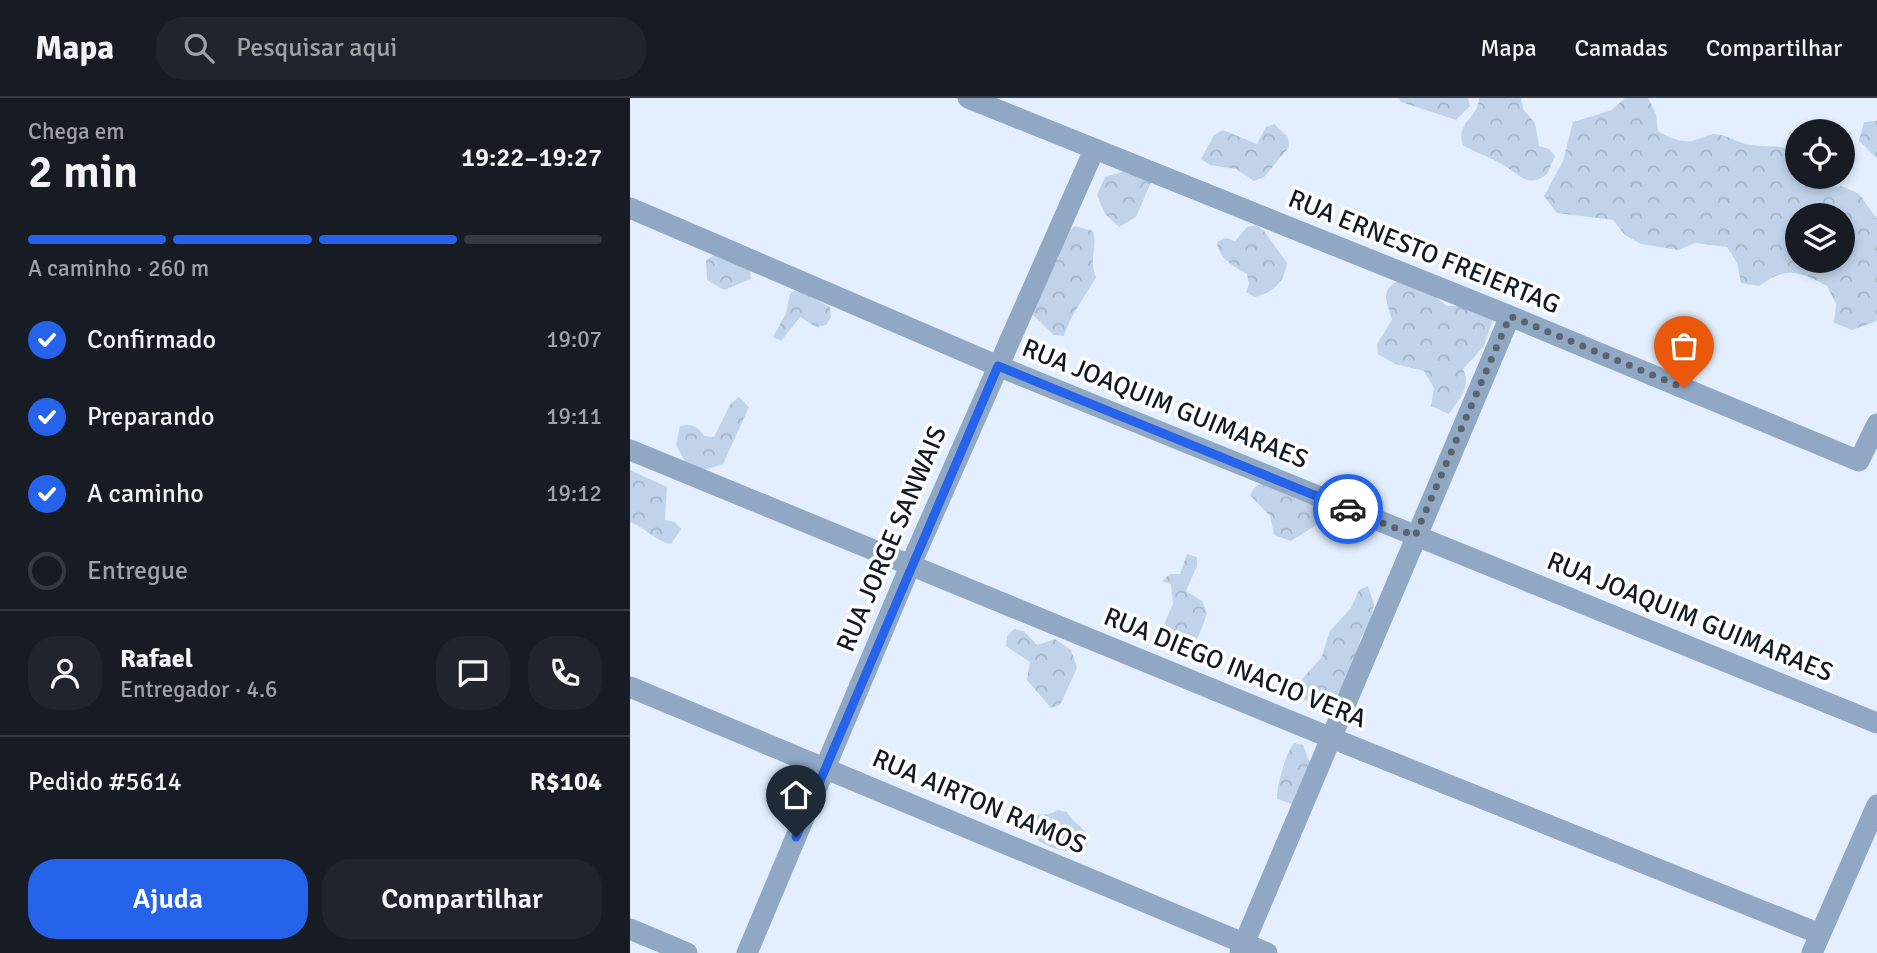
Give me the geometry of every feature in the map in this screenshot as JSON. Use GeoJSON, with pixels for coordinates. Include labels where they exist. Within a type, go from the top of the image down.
{"type":"FeatureCollection","features":[{"type":"Feature","properties":{"kind":"street","name":"RUA ERNESTO FREIERTAG"},"geometry":{"type":"LineString","coordinates":[[968,98],[1510,316],[1859,461],[1877,424]]}},
{"type":"Feature","properties":{"kind":"street","name":"RUA JORGE SANWAIS"},"geometry":{"type":"LineString","coordinates":[[747,953],[911,564],[1094,150]]}},
{"type":"Feature","properties":{"kind":"street","name":"RUA JOAQUIM GUIMARAES"},"geometry":{"type":"LineString","coordinates":[[630,208],[998,366],[1877,723]]}},
{"type":"Feature","properties":{"kind":"street"},"geometry":{"type":"LineString","coordinates":[[1242,948],[1329,737],[1510,316]]}},
{"type":"Feature","properties":{"kind":"street","name":"RUA DIEGO INACIO VERA"},"geometry":{"type":"LineString","coordinates":[[630,450],[1329,737],[1816,944]]}},
{"type":"Feature","properties":{"kind":"street","name":"RUA AIRTON RAMOS"},"geometry":{"type":"LineString","coordinates":[[630,687],[825,767],[1242,948],[1267,953]]}},
{"type":"Feature","properties":{"kind":"street"},"geometry":{"type":"LineString","coordinates":[[1816,944],[1877,805]]}},
{"type":"Feature","properties":{"kind":"street"},"geometry":{"type":"LineString","coordinates":[[630,929],[687,953]]}},
{"type":"Feature","properties":{"kind":"green space"},"geometry":{"type":"Polygon","coordinates":[[[1399,98],[1468,98],[1470,106],[1456,120],[1401,102],[1399,98]]]}},
{"type":"Feature","properties":{"kind":"green space"},"geometry":{"type":"Polygon","coordinates":[[[1479,98],[1521,98],[1523,109],[1535,123],[1539,146],[1549,149],[1555,156],[1547,174],[1540,179],[1527,180],[1463,145],[1462,131],[1475,111],[1479,98]]]}},
{"type":"Feature","properties":{"kind":"green space"},"geometry":{"type":"Polygon","coordinates":[[[1625,98],[1648,98],[1656,114],[1658,131],[1667,136],[1693,141],[1718,134],[1750,145],[1784,148],[1785,189],[1848,189],[1859,194],[1877,219],[1877,321],[1852,330],[1834,323],[1836,304],[1827,286],[1793,273],[1855,273],[1855,203],[1785,203],[1785,273],[1759,286],[1741,283],[1737,263],[1727,247],[1695,243],[1678,250],[1641,244],[1625,235],[1613,220],[1557,213],[1544,196],[1563,161],[1573,122],[1612,110],[1625,98]]]}},
{"type":"Feature","properties":{"kind":"green space"},"geometry":{"type":"Polygon","coordinates":[[[1877,121],[1877,158],[1859,141],[1864,122],[1877,121]]]}},
{"type":"Feature","properties":{"kind":"green space"},"geometry":{"type":"Polygon","coordinates":[[[1274,124],[1288,137],[1289,147],[1264,177],[1254,181],[1236,169],[1210,165],[1201,159],[1214,135],[1223,130],[1257,144],[1266,127],[1274,124]]]}},
{"type":"Feature","properties":{"kind":"green space"},"geometry":{"type":"Polygon","coordinates":[[[1125,171],[1152,180],[1136,217],[1119,227],[1105,214],[1097,195],[1105,177],[1125,171]]]}},
{"type":"Feature","properties":{"kind":"green space"},"geometry":{"type":"Polygon","coordinates":[[[1256,225],[1264,231],[1287,263],[1281,281],[1255,297],[1246,292],[1249,284],[1247,274],[1224,257],[1217,242],[1226,238],[1235,241],[1247,227],[1256,225]]]}},
{"type":"Feature","properties":{"kind":"green space"},"geometry":{"type":"Polygon","coordinates":[[[1075,226],[1093,231],[1093,265],[1096,277],[1074,313],[1064,336],[1054,335],[1033,315],[1041,286],[1057,260],[1068,232],[1075,226]]]}},
{"type":"Feature","properties":{"kind":"green space"},"geometry":{"type":"Polygon","coordinates":[[[715,255],[750,269],[751,279],[724,290],[707,280],[706,260],[715,255]]]}},
{"type":"Feature","properties":{"kind":"green space"},"geometry":{"type":"Polygon","coordinates":[[[1398,281],[1425,289],[1447,306],[1468,306],[1493,319],[1484,346],[1463,369],[1465,387],[1449,414],[1431,406],[1434,388],[1424,371],[1395,364],[1378,354],[1377,344],[1392,320],[1386,293],[1398,281]]]}},
{"type":"Feature","properties":{"kind":"green space"},"geometry":{"type":"Polygon","coordinates":[[[797,289],[830,307],[831,317],[826,325],[816,327],[800,317],[781,341],[773,337],[786,313],[790,294],[797,289]]]}},
{"type":"Feature","properties":{"kind":"green space"},"geometry":{"type":"Polygon","coordinates":[[[739,397],[749,407],[723,464],[704,470],[686,463],[676,445],[680,426],[694,426],[704,436],[714,437],[731,403],[739,397]]]}},
{"type":"Feature","properties":{"kind":"green space"},"geometry":{"type":"Polygon","coordinates":[[[630,470],[667,487],[665,520],[675,522],[681,529],[671,544],[659,540],[630,522],[630,470]]]}},
{"type":"Feature","properties":{"kind":"green space"},"geometry":{"type":"Polygon","coordinates":[[[1264,482],[1319,501],[1326,512],[1323,521],[1291,541],[1274,535],[1270,516],[1250,495],[1255,487],[1264,482]]]}},
{"type":"Feature","properties":{"kind":"green space"},"geometry":{"type":"Polygon","coordinates":[[[1187,554],[1197,557],[1197,566],[1186,591],[1202,601],[1207,613],[1192,645],[1187,649],[1172,650],[1164,633],[1165,622],[1173,604],[1171,584],[1162,581],[1170,574],[1180,574],[1187,554]]]}},
{"type":"Feature","properties":{"kind":"green space"},"geometry":{"type":"Polygon","coordinates":[[[1368,586],[1374,604],[1370,624],[1360,639],[1358,657],[1339,694],[1330,696],[1322,691],[1307,701],[1298,697],[1294,688],[1321,658],[1330,631],[1351,608],[1359,590],[1368,586]]]}},
{"type":"Feature","properties":{"kind":"green space"},"geometry":{"type":"Polygon","coordinates":[[[1014,629],[1024,631],[1037,645],[1055,639],[1071,650],[1077,668],[1060,705],[1051,708],[1027,680],[1030,662],[1006,646],[1007,636],[1014,629]]]}},
{"type":"Feature","properties":{"kind":"green space"},"geometry":{"type":"Polygon","coordinates":[[[1294,743],[1303,745],[1310,763],[1295,805],[1277,799],[1282,770],[1294,743]]]}},
{"type":"Feature","properties":{"kind":"green space"},"geometry":{"type":"Polygon","coordinates":[[[1058,810],[1067,812],[1085,831],[1089,840],[1085,849],[1058,849],[1034,837],[1020,825],[1023,817],[1049,814],[1058,810]]]}},
{"type":"Feature","properties":{"kind":"way so far"},"geometry":{"type":"LineString","coordinates":[[1348,509],[1415,536],[1510,316],[1684,388]]}},
{"type":"Feature","properties":{"kind":"route"},"geometry":{"type":"LineString","coordinates":[[796,837],[998,366],[1348,509]]}}]}
